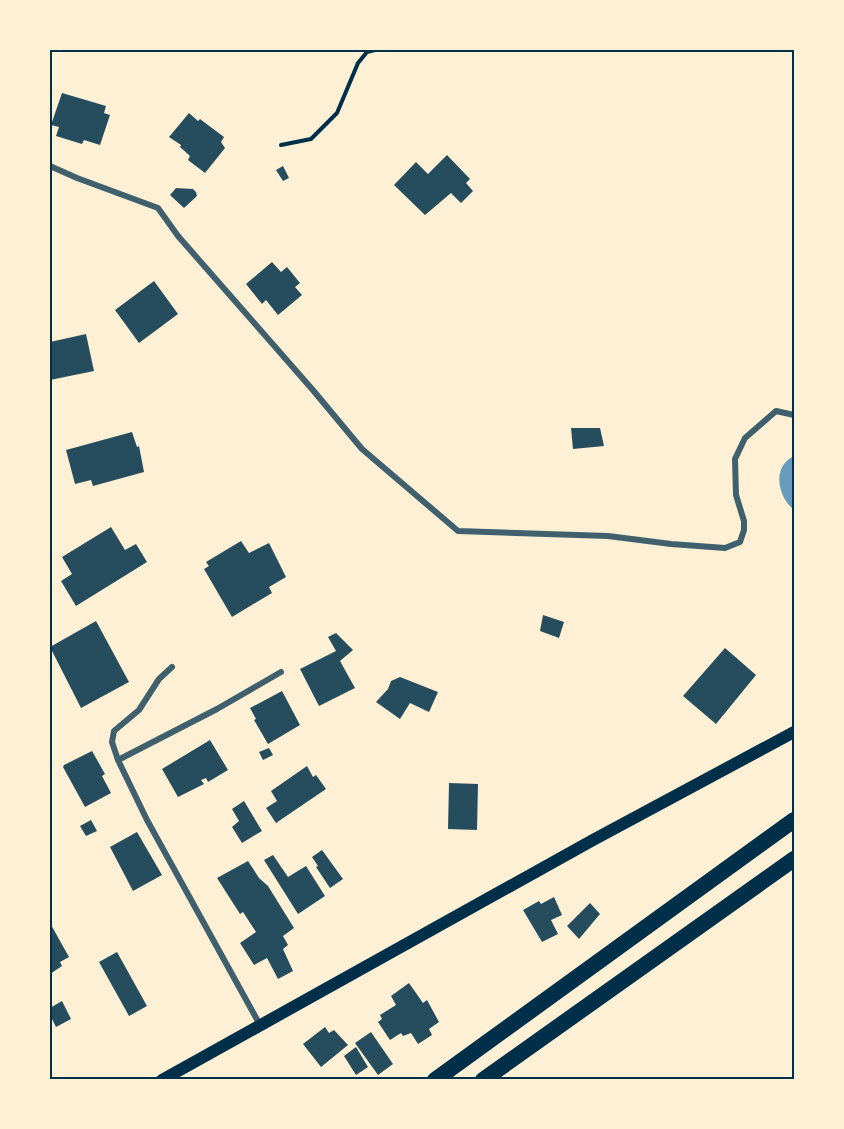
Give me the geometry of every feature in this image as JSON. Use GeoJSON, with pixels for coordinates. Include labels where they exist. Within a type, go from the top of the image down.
{"type":"FeatureCollection","features":[{"type":"Feature","properties":{"kind":"highway"},"geometry":{"type":"LineString","coordinates":[[435,1080],[795,820]]}},
{"type":"Feature","properties":{"kind":"highway"},"geometry":{"type":"LineString","coordinates":[[483,1080],[795,859]]}},
{"type":"Feature","properties":{"kind":"main road"},"geometry":{"type":"LineString","coordinates":[[162,1080],[593,840],[795,732]]}},
{"type":"Feature","properties":{"kind":"street"},"geometry":{"type":"LineString","coordinates":[[50,166],[158,208],[178,236],[312,388],[362,449],[458,531],[608,536],[725,548],[740,542],[744,530],[736,495],[735,459],[744,438],[776,411],[791,412],[795,415]]}},
{"type":"Feature","properties":{"kind":"street"},"geometry":{"type":"LineString","coordinates":[[172,667],[159,679],[139,710],[114,731],[112,742],[118,760],[147,820],[260,1025]]}},
{"type":"Feature","properties":{"kind":"street"},"geometry":{"type":"LineString","coordinates":[[118,760],[217,709],[281,672]]}},
{"type":"Feature","properties":{"kind":"path"},"geometry":{"type":"LineString","coordinates":[[281,145],[311,140],[337,112],[358,63],[367,52],[375,50]]}},
{"type":"Feature","properties":{"kind":"water"},"geometry":{"type":"Polygon","coordinates":[[[794,456],[794,510],[784,498],[779,482],[782,467],[794,456]]]}},
{"type":"Feature","properties":{"kind":"building"},"geometry":{"type":"Polygon","coordinates":[[[62,93],[106,106],[104,113],[110,115],[100,145],[84,140],[82,144],[56,136],[59,127],[51,125],[62,93]]]}},
{"type":"Feature","properties":{"kind":"building"},"geometry":{"type":"Polygon","coordinates":[[[189,113],[224,137],[221,142],[225,148],[205,173],[188,160],[190,156],[180,147],[181,145],[169,137],[189,113]]]}},
{"type":"Feature","properties":{"kind":"building"},"geometry":{"type":"Polygon","coordinates":[[[447,155],[470,179],[466,183],[473,191],[461,203],[451,193],[425,215],[394,185],[416,162],[428,174],[447,155]]]}},
{"type":"Feature","properties":{"kind":"building"},"geometry":{"type":"Polygon","coordinates":[[[283,166],[289,178],[283,181],[276,170],[283,166]]]}},
{"type":"Feature","properties":{"kind":"building"},"geometry":{"type":"Polygon","coordinates":[[[176,188],[193,189],[197,196],[184,208],[170,195],[176,188]]]}},
{"type":"Feature","properties":{"kind":"building"},"geometry":{"type":"Polygon","coordinates":[[[272,262],[281,272],[287,267],[300,283],[295,287],[302,295],[278,315],[266,300],[262,304],[246,284],[272,262]]]}},
{"type":"Feature","properties":{"kind":"building"},"geometry":{"type":"Polygon","coordinates":[[[154,281],[178,314],[139,343],[115,310],[154,281]]]}},
{"type":"Feature","properties":{"kind":"building"},"geometry":{"type":"Polygon","coordinates":[[[86,334],[94,371],[50,380],[50,342],[86,334]]]}},
{"type":"Feature","properties":{"kind":"building"},"geometry":{"type":"Polygon","coordinates":[[[571,428],[600,428],[604,446],[573,449],[571,428]]]}},
{"type":"Feature","properties":{"kind":"building"},"geometry":{"type":"Polygon","coordinates":[[[132,432],[137,447],[139,446],[144,472],[93,486],[91,480],[75,484],[66,450],[132,432]]]}},
{"type":"Feature","properties":{"kind":"building"},"geometry":{"type":"Polygon","coordinates":[[[111,527],[125,550],[136,544],[147,562],[76,606],[61,581],[72,574],[62,557],[111,527]]]}},
{"type":"Feature","properties":{"kind":"building"},"geometry":{"type":"Polygon","coordinates":[[[241,541],[249,553],[269,543],[286,577],[269,587],[272,593],[232,617],[204,569],[209,566],[206,562],[241,541]]]}},
{"type":"Feature","properties":{"kind":"building"},"geometry":{"type":"Polygon","coordinates":[[[543,615],[564,622],[559,638],[540,631],[543,615]]]}},
{"type":"Feature","properties":{"kind":"building"},"geometry":{"type":"Polygon","coordinates":[[[96,621],[129,682],[81,708],[50,647],[96,621]]]}},
{"type":"Feature","properties":{"kind":"building"},"geometry":{"type":"Polygon","coordinates":[[[336,633],[353,650],[340,661],[355,688],[319,706],[300,669],[336,651],[328,637],[336,633]]]}},
{"type":"Feature","properties":{"kind":"building"},"geometry":{"type":"Polygon","coordinates":[[[725,648],[756,675],[716,724],[683,696],[725,648]]]}},
{"type":"Feature","properties":{"kind":"building"},"geometry":{"type":"Polygon","coordinates":[[[400,677],[438,692],[429,712],[410,703],[400,719],[376,702],[388,689],[391,681],[400,677]]]}},
{"type":"Feature","properties":{"kind":"building"},"geometry":{"type":"Polygon","coordinates":[[[282,691],[300,725],[268,744],[250,708],[282,691]]]}},
{"type":"Feature","properties":{"kind":"building"},"geometry":{"type":"Polygon","coordinates":[[[210,740],[228,770],[208,782],[206,778],[201,780],[204,784],[178,797],[162,769],[210,740]]]}},
{"type":"Feature","properties":{"kind":"building"},"geometry":{"type":"Polygon","coordinates":[[[269,748],[273,755],[263,760],[259,752],[269,748]]]}},
{"type":"Feature","properties":{"kind":"building"},"geometry":{"type":"Polygon","coordinates":[[[92,751],[105,774],[102,776],[111,793],[85,807],[63,767],[92,751]]]}},
{"type":"Feature","properties":{"kind":"building"},"geometry":{"type":"Polygon","coordinates":[[[307,766],[313,777],[316,775],[326,789],[276,823],[266,808],[277,801],[271,791],[307,766]]]}},
{"type":"Feature","properties":{"kind":"building"},"geometry":{"type":"Polygon","coordinates":[[[449,783],[478,784],[477,830],[448,829],[449,783]]]}},
{"type":"Feature","properties":{"kind":"building"},"geometry":{"type":"Polygon","coordinates":[[[244,801],[262,831],[242,843],[232,827],[239,821],[232,809],[244,801]]]}},
{"type":"Feature","properties":{"kind":"building"},"geometry":{"type":"Polygon","coordinates":[[[91,820],[97,831],[86,836],[80,826],[91,820]]]}},
{"type":"Feature","properties":{"kind":"building"},"geometry":{"type":"Polygon","coordinates":[[[137,832],[162,875],[133,891],[110,847],[137,832]]]}},
{"type":"Feature","properties":{"kind":"building"},"geometry":{"type":"Polygon","coordinates":[[[322,850],[343,879],[330,888],[312,857],[322,850]]]}},
{"type":"Feature","properties":{"kind":"building"},"geometry":{"type":"Polygon","coordinates":[[[273,855],[288,877],[306,866],[325,896],[298,914],[264,860],[273,855]]]}},
{"type":"Feature","properties":{"kind":"building"},"geometry":{"type":"Polygon","coordinates":[[[248,861],[259,878],[268,886],[294,928],[283,936],[288,945],[283,949],[293,971],[278,979],[267,958],[254,965],[240,943],[256,932],[243,912],[240,914],[217,878],[248,861]]]}},
{"type":"Feature","properties":{"kind":"building"},"geometry":{"type":"Polygon","coordinates":[[[554,897],[562,915],[551,920],[558,934],[542,942],[523,910],[539,901],[541,904],[554,897]]]}},
{"type":"Feature","properties":{"kind":"building"},"geometry":{"type":"Polygon","coordinates":[[[590,903],[600,914],[579,939],[567,926],[590,903]]]}},
{"type":"Feature","properties":{"kind":"building"},"geometry":{"type":"Polygon","coordinates":[[[50,923],[69,957],[60,962],[62,966],[50,974],[50,923]]]}},
{"type":"Feature","properties":{"kind":"building"},"geometry":{"type":"Polygon","coordinates":[[[117,952],[147,1006],[129,1016],[99,962],[117,952]]]}},
{"type":"Feature","properties":{"kind":"building"},"geometry":{"type":"Polygon","coordinates":[[[409,983],[423,1003],[427,1000],[439,1022],[429,1029],[432,1035],[418,1044],[411,1033],[403,1036],[401,1033],[390,1040],[378,1022],[382,1019],[380,1015],[396,1005],[391,996],[409,983]]]}},
{"type":"Feature","properties":{"kind":"building"},"geometry":{"type":"Polygon","coordinates":[[[62,1001],[71,1019],[56,1027],[50,1015],[50,1008],[62,1001]]]}},
{"type":"Feature","properties":{"kind":"building"},"geometry":{"type":"Polygon","coordinates":[[[325,1027],[329,1033],[334,1030],[348,1045],[321,1067],[303,1044],[325,1027]]]}},
{"type":"Feature","properties":{"kind":"building"},"geometry":{"type":"Polygon","coordinates":[[[371,1032],[393,1064],[378,1075],[355,1043],[371,1032]]]}},
{"type":"Feature","properties":{"kind":"building"},"geometry":{"type":"Polygon","coordinates":[[[356,1047],[368,1067],[356,1075],[344,1056],[356,1047]]]}}]}
